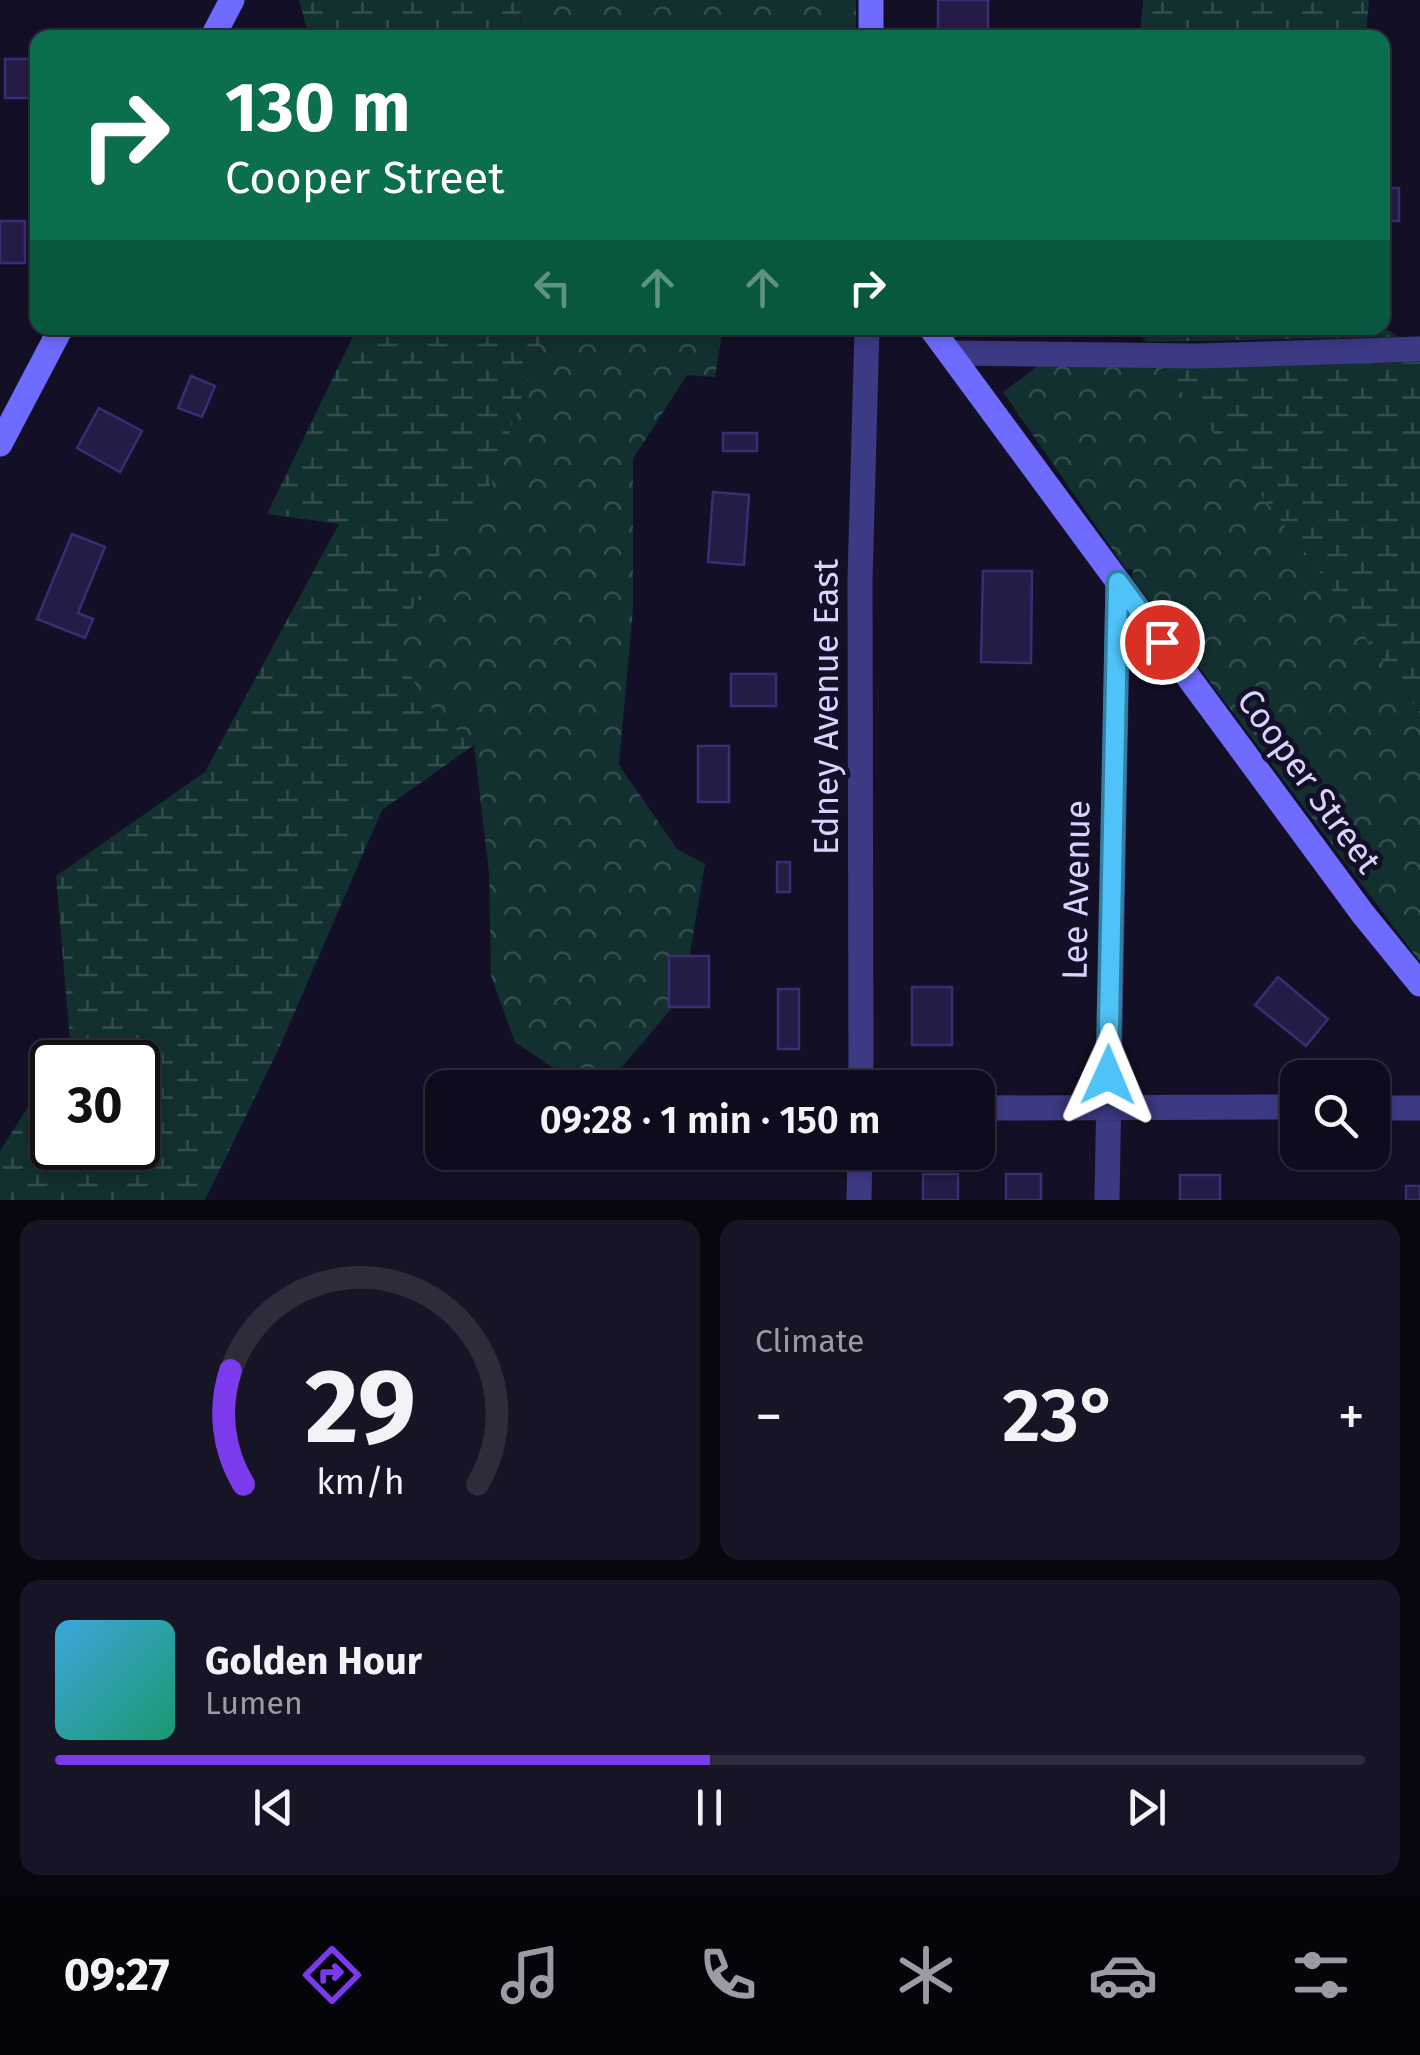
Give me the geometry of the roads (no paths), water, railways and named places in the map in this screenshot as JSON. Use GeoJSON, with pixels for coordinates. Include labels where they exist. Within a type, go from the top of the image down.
{"type":"FeatureCollection","features":[{"type":"Feature","properties":{"kind":"street"},"geometry":{"type":"LineString","coordinates":[[216,30],[232,0]]}},
{"type":"Feature","properties":{"kind":"street"},"geometry":{"type":"LineString","coordinates":[[870,30],[871,0]]}},
{"type":"Feature","properties":{"kind":"street"},"geometry":{"type":"LineString","coordinates":[[0,444],[57,335]]}},
{"type":"Feature","properties":{"kind":"street","name":"Edney Avenue East"},"geometry":{"type":"LineString","coordinates":[[861,1070],[860,580],[867,335]]}},
{"type":"Feature","properties":{"kind":"street","name":"Cooper Street"},"geometry":{"type":"LineString","coordinates":[[936,335],[1420,984]]}},
{"type":"Feature","properties":{"kind":"street"},"geometry":{"type":"LineString","coordinates":[[950,353],[1197,356],[1420,349]]}},
{"type":"Feature","properties":{"kind":"street","name":"Lee Avenue"},"geometry":{"type":"LineString","coordinates":[[1107,1200],[1118,582]]}},
{"type":"Feature","properties":{"kind":"street"},"geometry":{"type":"LineString","coordinates":[[995,1108],[1280,1107]]}},
{"type":"Feature","properties":{"kind":"street"},"geometry":{"type":"LineString","coordinates":[[1390,1108],[1420,1108]]}},
{"type":"Feature","properties":{"kind":"street"},"geometry":{"type":"LineString","coordinates":[[860,1170],[860,1200]]}}]}
